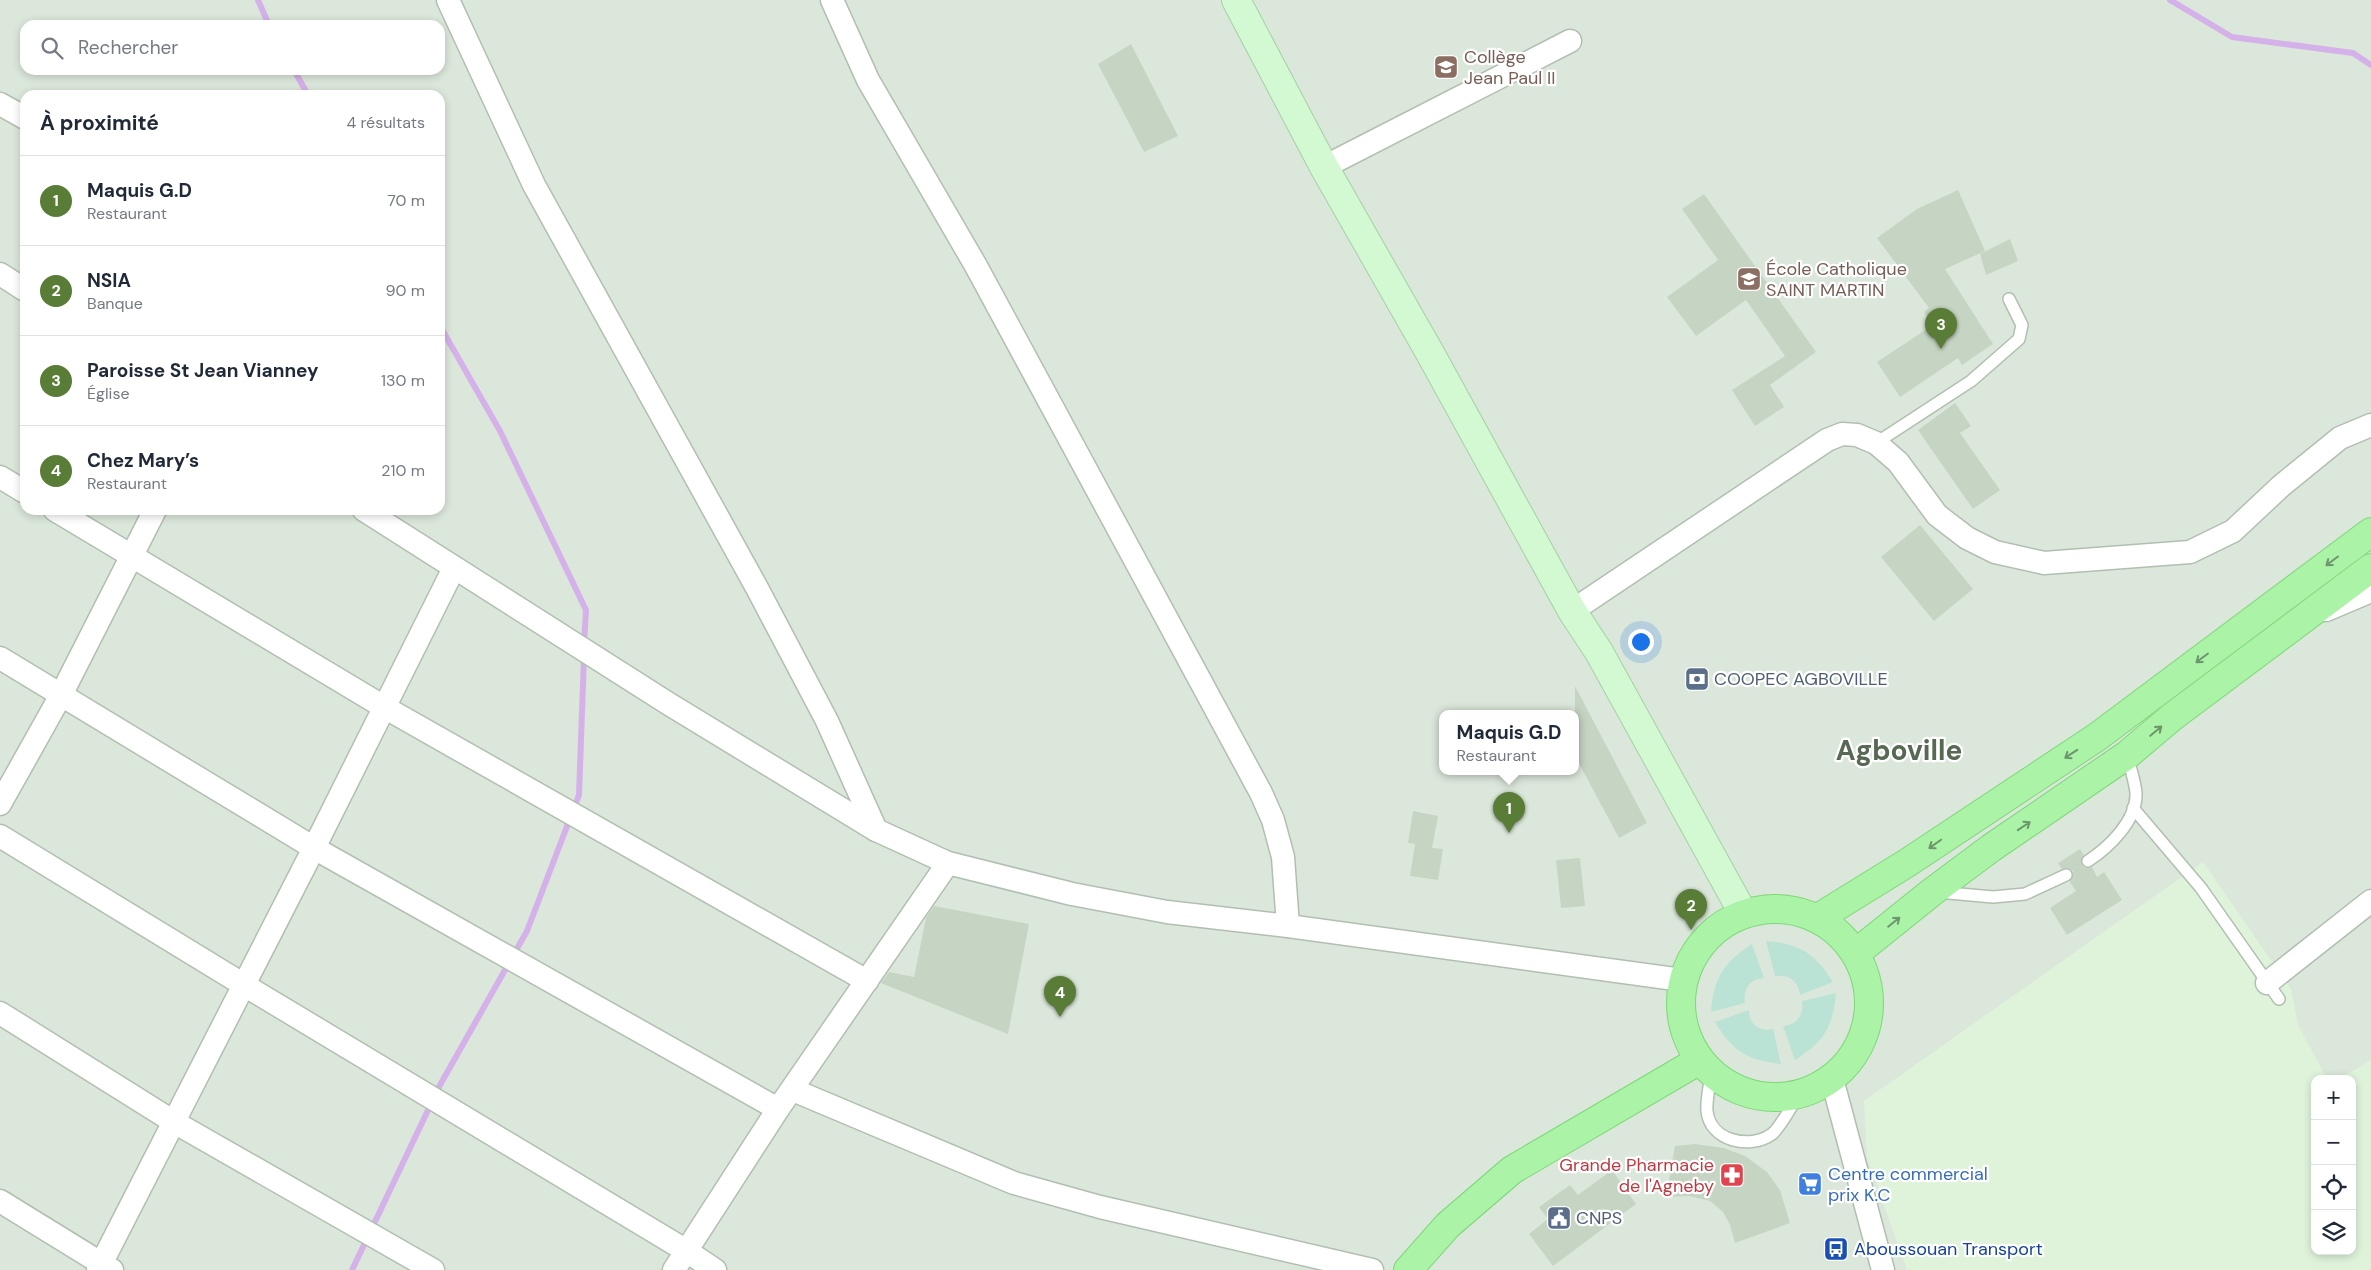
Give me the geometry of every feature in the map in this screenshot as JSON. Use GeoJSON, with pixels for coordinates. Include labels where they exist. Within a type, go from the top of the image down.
{"type":"FeatureCollection","features":[{"type":"Feature","properties":{"kind":"main road"},"geometry":{"type":"LineString","coordinates":[[1236,0],[1324,167],[1572,611],[1599,652],[1743,913]]}},
{"type":"Feature","properties":{"kind":"main road"},"geometry":{"type":"LineString","coordinates":[[1818,918],[1907,864],[2097,737],[2371,532]]}},
{"type":"Feature","properties":{"kind":"main road"},"geometry":{"type":"LineString","coordinates":[[1856,953],[1932,892],[2127,755],[2172,717],[2371,568]]}},
{"type":"Feature","properties":{"kind":"main road"},"geometry":{"type":"LineString","coordinates":[[1768,907],[1794,909],[1818,918],[1839,933],[1856,953],[1868,985],[1868,1020],[1855,1053],[1832,1079],[1798,1096],[1761,1098],[1726,1086],[1705,1067],[1681,1022],[1682,980],[1704,938],[1743,913],[1768,907]]}},
{"type":"Feature","properties":{"kind":"main road"},"geometry":{"type":"LineString","coordinates":[[1408,1270],[1448,1225],[1512,1170],[1705,1067]]}},
{"type":"Feature","properties":{"kind":"street"},"geometry":{"type":"LineString","coordinates":[[448,0],[534,185],[757,588],[827,721],[876,830]]}},
{"type":"Feature","properties":{"kind":"street"},"geometry":{"type":"LineString","coordinates":[[832,0],[868,80],[976,266],[1261,792],[1273,820],[1283,857],[1288,926]]}},
{"type":"Feature","properties":{"kind":"street"},"geometry":{"type":"LineString","coordinates":[[1324,167],[1570,41]]}},
{"type":"Feature","properties":{"kind":"street"},"geometry":{"type":"LineString","coordinates":[[0,104],[20,115]]}},
{"type":"Feature","properties":{"kind":"street"},"geometry":{"type":"LineString","coordinates":[[0,274],[20,287]]}},
{"type":"Feature","properties":{"kind":"street"},"geometry":{"type":"LineString","coordinates":[[1572,611],[1827,440],[1842,434],[1857,435],[1876,443],[1898,462],[1937,515],[1967,538],[1996,552],[2044,563],[2190,552],[2233,531],[2281,486],[2340,438],[2371,424]]}},
{"type":"Feature","properties":{"kind":"street"},"geometry":{"type":"LineString","coordinates":[[0,477],[20,489]]}},
{"type":"Feature","properties":{"kind":"street"},"geometry":{"type":"LineString","coordinates":[[63,515],[384,707],[867,981]]}},
{"type":"Feature","properties":{"kind":"street"},"geometry":{"type":"LineString","coordinates":[[0,804],[61,695],[152,515]]}},
{"type":"Feature","properties":{"kind":"street"},"geometry":{"type":"LineString","coordinates":[[372,515],[876,830],[948,863],[1072,894],[1167,912],[1288,926],[1682,980]]}},
{"type":"Feature","properties":{"kind":"street"},"geometry":{"type":"LineString","coordinates":[[0,1201],[104,1268],[174,1122],[454,568]]}},
{"type":"Feature","properties":{"kind":"street"},"geometry":{"type":"LineString","coordinates":[[2301,621],[2371,591]]}},
{"type":"Feature","properties":{"kind":"street"},"geometry":{"type":"LineString","coordinates":[[0,658],[314,848],[778,1109]]}},
{"type":"Feature","properties":{"kind":"street"},"geometry":{"type":"LineString","coordinates":[[0,836],[685,1250],[715,1270]]}},
{"type":"Feature","properties":{"kind":"street"},"geometry":{"type":"LineString","coordinates":[[674,1270],[685,1250],[778,1109],[793,1090],[948,863]]}},
{"type":"Feature","properties":{"kind":"street"},"geometry":{"type":"LineString","coordinates":[[2273,991],[2371,901]]}},
{"type":"Feature","properties":{"kind":"street"},"geometry":{"type":"LineString","coordinates":[[0,1013],[174,1122],[433,1270]]}},
{"type":"Feature","properties":{"kind":"street"},"geometry":{"type":"LineString","coordinates":[[1832,1079],[1883,1270]]}},
{"type":"Feature","properties":{"kind":"street"},"geometry":{"type":"LineString","coordinates":[[793,1090],[1014,1183],[1100,1207],[1372,1270]]}},
{"type":"Feature","properties":{"kind":"lane"},"geometry":{"type":"LineString","coordinates":[[1876,443],[1972,380],[2019,340],[2022,325],[2009,299]]}},
{"type":"Feature","properties":{"kind":"lane"},"geometry":{"type":"LineString","coordinates":[[2088,861],[2104,850],[2122,832],[2133,808],[2136,794],[2127,755]]}},
{"type":"Feature","properties":{"kind":"lane"},"geometry":{"type":"LineString","coordinates":[[2133,808],[2201,888],[2273,991]]}},
{"type":"Feature","properties":{"kind":"lane"},"geometry":{"type":"LineString","coordinates":[[1932,892],[1993,896],[2025,894],[2066,875]]}},
{"type":"Feature","properties":{"kind":"lane"},"geometry":{"type":"LineString","coordinates":[[1705,1067],[1707,1113],[1713,1125],[1722,1136],[1733,1141],[1752,1143],[1773,1134],[1798,1096]]}},
{"type":"Feature","properties":{"kind":"shaded area"},"geometry":{"type":"Polygon","coordinates":[[[0,0],[2371,0],[2371,1270],[0,1270],[0,0]]]}},
{"type":"Feature","properties":{"kind":"shaded area"},"geometry":{"type":"Polygon","coordinates":[[[2203,862],[2291,989],[2298,1025],[2325,1075],[2311,1075],[2311,1255],[2356,1255],[2356,1075],[2346,1075],[2371,1060],[2371,1270],[1907,1270],[1867,1157],[1864,1101],[2203,862]]]}},
{"type":"Feature","properties":{"kind":"shaded area"},"geometry":{"type":"Polygon","coordinates":[[[1766,941],[1778,942],[1805,952],[1820,964],[1833,982],[1800,995],[1797,985],[1792,979],[1785,976],[1775,976],[1766,941]]]}},
{"type":"Feature","properties":{"kind":"shaded area"},"geometry":{"type":"Polygon","coordinates":[[[1752,944],[1764,978],[1755,980],[1746,989],[1745,1003],[1711,1012],[1712,1000],[1722,972],[1734,958],[1752,944]]]}},
{"type":"Feature","properties":{"kind":"shaded area"},"geometry":{"type":"Polygon","coordinates":[[[1836,993],[1835,1005],[1825,1032],[1813,1047],[1795,1060],[1783,1026],[1792,1024],[1801,1015],[1802,1001],[1836,993]]]}},
{"type":"Feature","properties":{"kind":"shaded area"},"geometry":{"type":"Polygon","coordinates":[[[1749,1010],[1749,1015],[1756,1026],[1768,1030],[1773,1029],[1781,1064],[1750,1057],[1734,1047],[1715,1022],[1749,1010]]]}},
{"type":"Feature","properties":{"kind":"building"},"geometry":{"type":"Polygon","coordinates":[[[1131,44],[1178,136],[1144,152],[1098,64],[1131,44]]]}},
{"type":"Feature","properties":{"kind":"building"},"geometry":{"type":"Polygon","coordinates":[[[1958,190],[1985,251],[1945,269],[1993,344],[1962,365],[1958,358],[1900,397],[1877,362],[1933,325],[1924,312],[1929,308],[1877,238],[1917,209],[1958,190]]]}},
{"type":"Feature","properties":{"kind":"building"},"geometry":{"type":"Polygon","coordinates":[[[1704,194],[1816,352],[1770,385],[1784,407],[1755,426],[1732,390],[1785,356],[1746,300],[1696,336],[1667,297],[1718,260],[1682,209],[1704,194]]]}},
{"type":"Feature","properties":{"kind":"building"},"geometry":{"type":"Polygon","coordinates":[[[2010,239],[2018,261],[1986,275],[1980,254],[2010,239]]]}},
{"type":"Feature","properties":{"kind":"building"},"geometry":{"type":"Polygon","coordinates":[[[1955,403],[1971,426],[1960,433],[2000,490],[1973,509],[1918,430],[1955,403]]]}},
{"type":"Feature","properties":{"kind":"building"},"geometry":{"type":"Polygon","coordinates":[[[1920,525],[1973,589],[1934,621],[1881,557],[1920,525]]]}},
{"type":"Feature","properties":{"kind":"building"},"geometry":{"type":"Polygon","coordinates":[[[1575,686],[1647,823],[1619,838],[1579,763],[1579,710],[1575,710],[1575,686]]]}},
{"type":"Feature","properties":{"kind":"building"},"geometry":{"type":"Polygon","coordinates":[[[1413,811],[1438,816],[1432,848],[1443,849],[1438,880],[1410,876],[1415,844],[1408,843],[1413,811]]]}},
{"type":"Feature","properties":{"kind":"building"},"geometry":{"type":"Polygon","coordinates":[[[2080,849],[2084,855],[2081,861],[2082,866],[2085,868],[2092,867],[2097,877],[2104,872],[2122,900],[2067,935],[2050,908],[2076,891],[2070,882],[2073,871],[2067,868],[2062,869],[2058,863],[2080,849]]]}},
{"type":"Feature","properties":{"kind":"building"},"geometry":{"type":"Polygon","coordinates":[[[1580,858],[1585,906],[1561,908],[1556,860],[1580,858]]]}},
{"type":"Feature","properties":{"kind":"building"},"geometry":{"type":"Polygon","coordinates":[[[934,906],[1029,924],[1008,1034],[881,983],[889,972],[914,977],[926,918],[934,906]]]}},
{"type":"Feature","properties":{"kind":"building"},"geometry":{"type":"Polygon","coordinates":[[[1695,1144],[1724,1148],[1745,1156],[1767,1172],[1780,1190],[1790,1223],[1735,1243],[1730,1225],[1723,1212],[1710,1201],[1689,1196],[1666,1197],[1675,1146],[1695,1144]]]}},
{"type":"Feature","properties":{"kind":"building"},"geometry":{"type":"Polygon","coordinates":[[[1612,1170],[1636,1204],[1553,1266],[1529,1234],[1548,1219],[1539,1207],[1570,1185],[1578,1195],[1612,1170]]]}},
{"type":"Feature","properties":{"kind":"waterway"},"geometry":{"type":"LineString","coordinates":[[258,0],[267,20]]}},
{"type":"Feature","properties":{"kind":"waterway"},"geometry":{"type":"LineString","coordinates":[[2170,0],[2232,37],[2353,53],[2371,65]]}},
{"type":"Feature","properties":{"kind":"waterway"},"geometry":{"type":"LineString","coordinates":[[297,75],[305,90]]}},
{"type":"Feature","properties":{"kind":"waterway"},"geometry":{"type":"LineString","coordinates":[[445,335],[500,431],[586,610],[584,644]]}},
{"type":"Feature","properties":{"kind":"waterway"},"geometry":{"type":"LineString","coordinates":[[352,1270],[440,1085],[527,931],[579,795],[584,657]]}},
{"type":"Feature","properties":{"kind":"place","name":"Collège Jean Paul II"},"geometry":{"type":"Point","coordinates":[1446,67]}},
{"type":"Feature","properties":{"kind":"place","name":"École Catholique SAINT MARTIN"},"geometry":{"type":"Point","coordinates":[1749,279]}},
{"type":"Feature","properties":{"kind":"place","name":"Paroisse St Jean Vianney"},"geometry":{"type":"Point","coordinates":[1941,349]}},
{"type":"Feature","properties":{"kind":"place","name":"COOPEC AGBOVILLE"},"geometry":{"type":"Point","coordinates":[1697,679]}},
{"type":"Feature","properties":{"kind":"place","name":"Maquis G.D"},"geometry":{"type":"Point","coordinates":[1509,833]}},
{"type":"Feature","properties":{"kind":"place","name":"NSIA"},"geometry":{"type":"Point","coordinates":[1691,930]}},
{"type":"Feature","properties":{"kind":"place","name":"Chez Mary’s"},"geometry":{"type":"Point","coordinates":[1060,1017]}},
{"type":"Feature","properties":{"kind":"place","name":"Grande Pharmacie de l'Agneby"},"geometry":{"type":"Point","coordinates":[1732,1175]}},
{"type":"Feature","properties":{"kind":"place","name":"Centre commercial prix K.C"},"geometry":{"type":"Point","coordinates":[1810,1184]}},
{"type":"Feature","properties":{"kind":"place","name":"CNPS"},"geometry":{"type":"Point","coordinates":[1559,1218]}},
{"type":"Feature","properties":{"kind":"place","name":"Aboussouan Transport"},"geometry":{"type":"Point","coordinates":[1836,1249]}},
{"type":"Feature","properties":{"kind":"district","name":"Agboville"},"geometry":{"type":"Point","coordinates":[1899,750]}}]}
